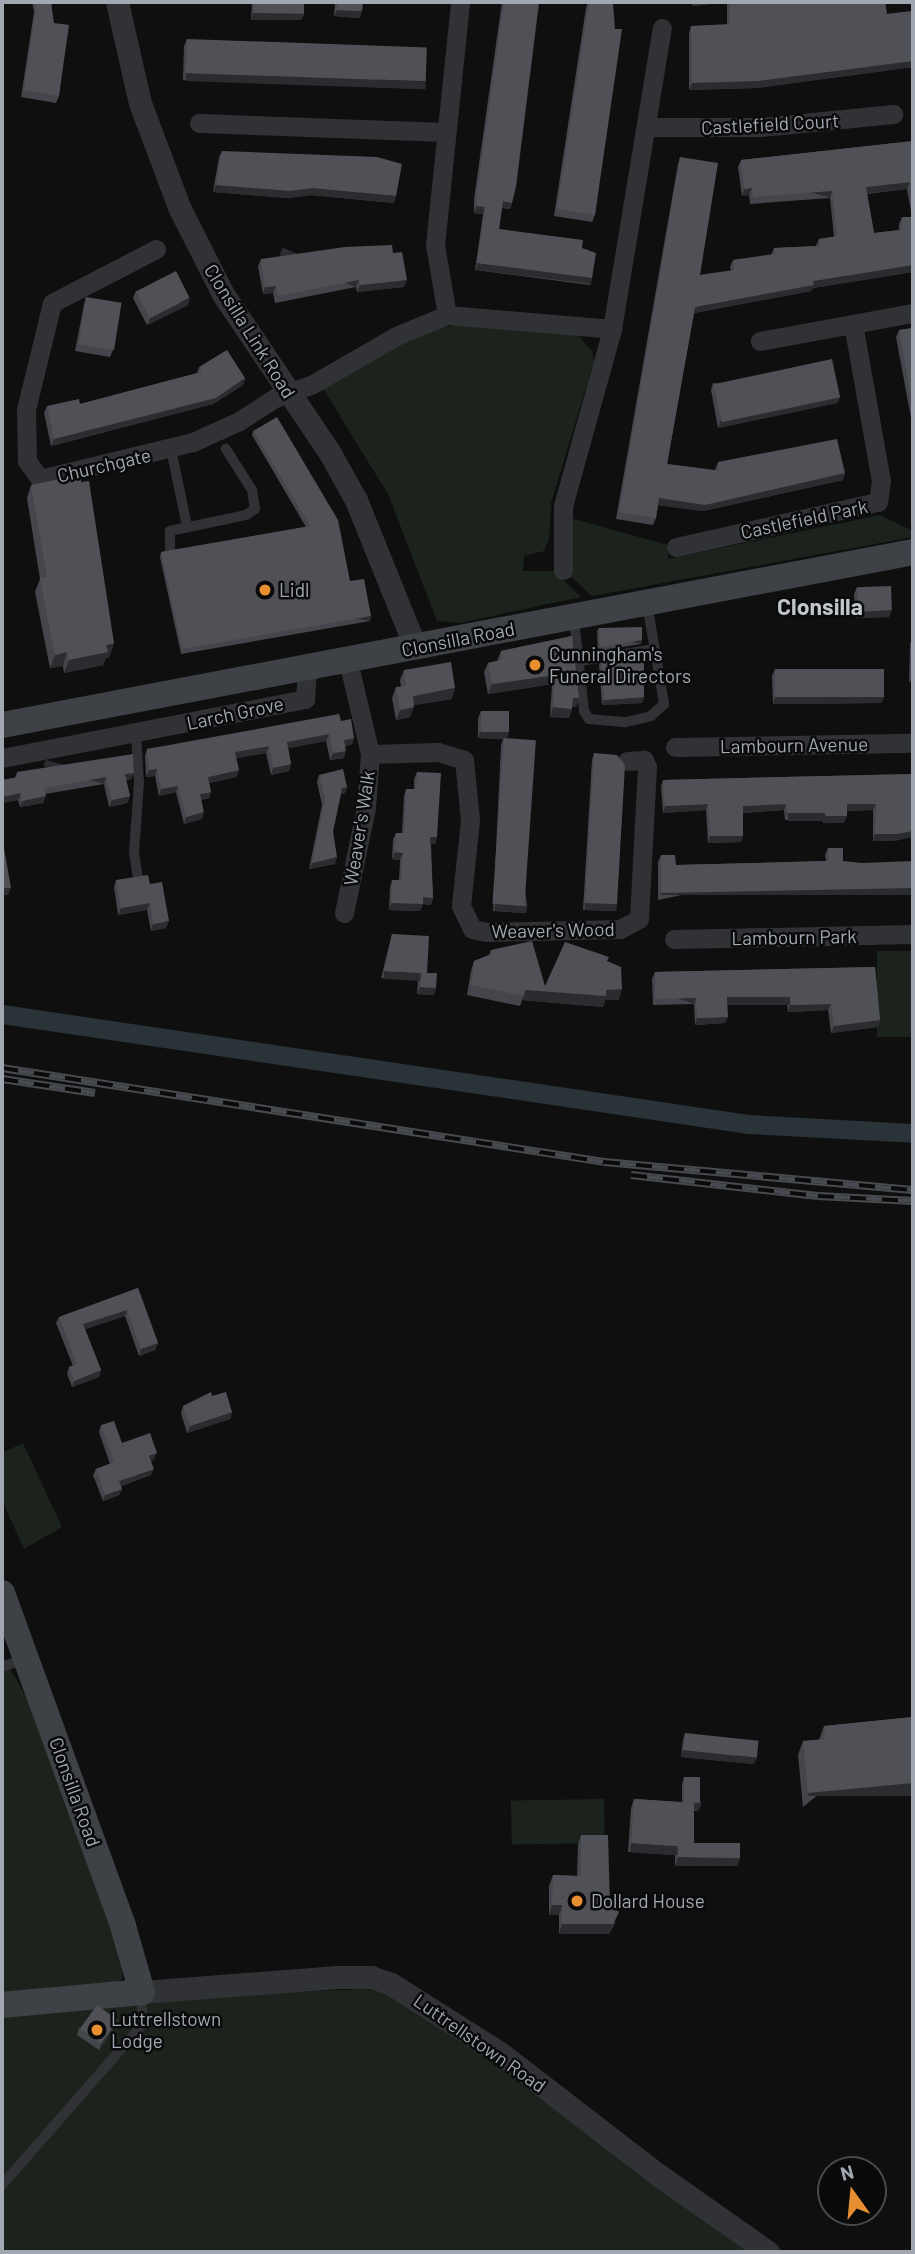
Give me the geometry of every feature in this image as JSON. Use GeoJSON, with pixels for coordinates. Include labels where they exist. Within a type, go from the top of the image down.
{"type":"FeatureCollection","features":[{"type":"Feature","properties":{"kind":"main road","name":"Clonsilla Road"},"geometry":{"type":"LineString","coordinates":[[2,725],[913,552]]}},
{"type":"Feature","properties":{"kind":"main road","name":"Clonsilla Road"},"geometry":{"type":"LineString","coordinates":[[2,1593],[14,1663],[123,1926],[142,1992]]}},
{"type":"Feature","properties":{"kind":"main road"},"geometry":{"type":"LineString","coordinates":[[2,2005],[142,1992]]}},
{"type":"Feature","properties":{"kind":"street","name":"Clonsilla Link Road"},"geometry":{"type":"LineString","coordinates":[[117,2],[140,103],[179,207],[223,294],[356,500],[415,646]]}},
{"type":"Feature","properties":{"kind":"street"},"geometry":{"type":"LineString","coordinates":[[447,315],[435,245],[444,132],[460,2]]}},
{"type":"Feature","properties":{"kind":"street"},"geometry":{"type":"LineString","coordinates":[[564,570],[563,506],[612,329],[662,28]]}},
{"type":"Feature","properties":{"kind":"street","name":"Castlefield Court"},"geometry":{"type":"LineString","coordinates":[[646,127],[761,127],[893,114]]}},
{"type":"Feature","properties":{"kind":"street"},"geometry":{"type":"LineString","coordinates":[[199,123],[444,132]]}},
{"type":"Feature","properties":{"kind":"street","name":"Churchgate"},"geometry":{"type":"LineString","coordinates":[[156,249],[52,303],[26,410],[24,446],[27,461],[40,479],[170,449],[222,430],[289,393]]}},
{"type":"Feature","properties":{"kind":"street"},"geometry":{"type":"LineString","coordinates":[[761,341],[913,313]]}},
{"type":"Feature","properties":{"kind":"street"},"geometry":{"type":"LineString","coordinates":[[289,393],[396,336],[447,315],[612,329]]}},
{"type":"Feature","properties":{"kind":"street","name":"Castlefield Park"},"geometry":{"type":"LineString","coordinates":[[676,547],[878,502],[881,481],[853,324]]}},
{"type":"Feature","properties":{"kind":"street","name":"Weaver's Walk"},"geometry":{"type":"LineString","coordinates":[[344,913],[366,808],[370,754],[348,661]]}},
{"type":"Feature","properties":{"kind":"street","name":"Larch Grove"},"geometry":{"type":"LineString","coordinates":[[2,758],[136,734],[304,699],[307,669]]}},
{"type":"Feature","properties":{"kind":"street"},"geometry":{"type":"LineString","coordinates":[[129,702],[136,734]]}},
{"type":"Feature","properties":{"kind":"street","name":"Lambourn Avenue"},"geometry":{"type":"LineString","coordinates":[[675,747],[913,743]]}},
{"type":"Feature","properties":{"kind":"street","name":"Weaver's Wood"},"geometry":{"type":"LineString","coordinates":[[370,754],[438,752],[464,760],[470,782],[470,820],[461,906],[472,929],[486,932],[620,929],[639,919],[647,767],[644,760],[627,761]]}},
{"type":"Feature","properties":{"kind":"street","name":"Lambourn Park"},"geometry":{"type":"LineString","coordinates":[[674,939],[913,934]]}},
{"type":"Feature","properties":{"kind":"street","name":"Luttrellstown Road"},"geometry":{"type":"LineString","coordinates":[[142,1992],[337,1977],[371,1977],[391,1984],[500,2053],[657,2174],[768,2252]]}},
{"type":"Feature","properties":{"kind":"lane"},"geometry":{"type":"LineString","coordinates":[[170,449],[187,526]]}},
{"type":"Feature","properties":{"kind":"lane"},"geometry":{"type":"LineString","coordinates":[[170,550],[170,531],[246,516],[255,509],[253,490],[226,449]]}},
{"type":"Feature","properties":{"kind":"lane"},"geometry":{"type":"LineString","coordinates":[[573,616],[584,711],[589,719],[626,722],[651,716],[664,704],[647,602]]}},
{"type":"Feature","properties":{"kind":"lane"},"geometry":{"type":"LineString","coordinates":[[580,661],[655,649]]}},
{"type":"Feature","properties":{"kind":"lane"},"geometry":{"type":"LineString","coordinates":[[136,734],[138,878]]}},
{"type":"Feature","properties":{"kind":"lane"},"geometry":{"type":"LineString","coordinates":[[2,2186],[142,2025],[142,1992]]}},
{"type":"Feature","properties":{"kind":"shaded area"},"geometry":{"type":"Polygon","coordinates":[[[463,324],[577,334],[592,351],[594,361],[551,503],[549,539],[544,551],[524,556],[523,571],[554,571],[581,597],[459,623],[437,621],[388,494],[324,390],[336,376],[422,330],[463,324]]]}},
{"type":"Feature","properties":{"kind":"shaded area"},"geometry":{"type":"Polygon","coordinates":[[[880,515],[913,531],[913,537],[592,596],[570,576],[568,522],[574,519],[668,545],[668,559],[880,515]]]}},
{"type":"Feature","properties":{"kind":"shaded area"},"geometry":{"type":"Polygon","coordinates":[[[877,951],[913,951],[913,1037],[877,1037],[877,951]]]}},
{"type":"Feature","properties":{"kind":"shaded area"},"geometry":{"type":"Polygon","coordinates":[[[23,1443],[62,1527],[24,1549],[2,1500],[2,1453],[23,1443]]]}},
{"type":"Feature","properties":{"kind":"shaded area"},"geometry":{"type":"Polygon","coordinates":[[[2,1655],[27,1698],[123,1963],[122,1979],[111,1986],[2,1998],[2,1655]]]}},
{"type":"Feature","properties":{"kind":"shaded area"},"geometry":{"type":"Polygon","coordinates":[[[604,1799],[605,1843],[512,1845],[511,1801],[604,1799]]]}},
{"type":"Feature","properties":{"kind":"shaded area"},"geometry":{"type":"Polygon","coordinates":[[[368,1989],[409,2001],[457,2030],[512,2078],[751,2252],[2,2252],[2,2014],[243,1994],[368,1989]]]}},
{"type":"Feature","properties":{"kind":"building"},"geometry":{"type":"Polygon","coordinates":[[[36,2],[51,2],[54,23],[69,25],[59,96],[24,90],[36,2]]]}},
{"type":"Feature","properties":{"kind":"building"},"geometry":{"type":"Polygon","coordinates":[[[254,2],[304,2],[304,13],[254,13],[254,2]]]}},
{"type":"Feature","properties":{"kind":"building"},"geometry":{"type":"Polygon","coordinates":[[[337,2],[363,2],[362,11],[337,10],[337,2]]]}},
{"type":"Feature","properties":{"kind":"building"},"geometry":{"type":"Polygon","coordinates":[[[504,2],[539,3],[516,187],[512,203],[503,201],[499,229],[583,240],[582,248],[596,253],[592,278],[477,263],[485,207],[476,206],[477,192],[504,2]]]}},
{"type":"Feature","properties":{"kind":"building"},"geometry":{"type":"Polygon","coordinates":[[[589,2],[613,4],[615,29],[622,29],[595,215],[557,209],[589,2]]]}},
{"type":"Feature","properties":{"kind":"building"},"geometry":{"type":"Polygon","coordinates":[[[730,2],[885,2],[887,14],[913,11],[913,61],[758,81],[692,83],[691,26],[730,24],[730,2]]]}},
{"type":"Feature","properties":{"kind":"building"},"geometry":{"type":"Polygon","coordinates":[[[187,39],[427,47],[426,81],[186,73],[187,39]]]}},
{"type":"Feature","properties":{"kind":"building"},"geometry":{"type":"Polygon","coordinates":[[[913,141],[913,203],[910,182],[866,187],[874,233],[901,230],[902,217],[913,217],[913,265],[813,281],[814,285],[695,307],[667,464],[719,471],[718,462],[837,439],[845,473],[705,505],[659,498],[656,518],[619,512],[680,157],[718,163],[700,275],[734,270],[733,260],[775,254],[774,248],[820,246],[819,239],[837,236],[832,191],[753,197],[752,188],[744,189],[741,160],[913,141]]]}},
{"type":"Feature","properties":{"kind":"building"},"geometry":{"type":"Polygon","coordinates":[[[222,151],[377,157],[402,164],[396,196],[313,188],[290,191],[216,185],[222,151]]]}},
{"type":"Feature","properties":{"kind":"building"},"geometry":{"type":"Polygon","coordinates":[[[392,245],[393,253],[402,252],[407,280],[360,285],[359,280],[278,296],[276,286],[265,287],[261,259],[345,247],[392,245]]]}},
{"type":"Feature","properties":{"kind":"building"},"geometry":{"type":"Polygon","coordinates":[[[176,271],[190,298],[150,318],[136,291],[176,271]]]}},
{"type":"Feature","properties":{"kind":"building"},"geometry":{"type":"Polygon","coordinates":[[[86,297],[122,303],[114,350],[78,344],[86,297]]]}},
{"type":"Feature","properties":{"kind":"building"},"geometry":{"type":"Polygon","coordinates":[[[913,328],[913,409],[899,330],[913,328]]]}},
{"type":"Feature","properties":{"kind":"building"},"geometry":{"type":"Polygon","coordinates":[[[227,350],[245,378],[216,398],[54,439],[47,406],[79,399],[80,404],[202,372],[199,367],[227,350]]]}},
{"type":"Feature","properties":{"kind":"building"},"geometry":{"type":"Polygon","coordinates":[[[832,359],[840,397],[722,422],[714,384],[832,359]]]}},
{"type":"Feature","properties":{"kind":"building","name":"Lidl"},"geometry":{"type":"Polygon","coordinates":[[[277,417],[338,520],[350,581],[364,579],[371,616],[182,649],[161,552],[310,526],[253,431],[277,417]]]}},
{"type":"Feature","properties":{"kind":"building"},"geometry":{"type":"Polygon","coordinates":[[[80,475],[81,482],[89,481],[114,643],[106,645],[108,652],[69,660],[67,652],[55,655],[40,578],[47,577],[31,485],[80,475]]]}},
{"type":"Feature","properties":{"kind":"building"},"geometry":{"type":"Polygon","coordinates":[[[891,586],[892,610],[858,611],[857,587],[891,586]]]}},
{"type":"Feature","properties":{"kind":"building"},"geometry":{"type":"Polygon","coordinates":[[[642,627],[642,640],[600,647],[599,628],[642,627]]]}},
{"type":"Feature","properties":{"kind":"building"},"geometry":{"type":"Polygon","coordinates":[[[572,636],[579,698],[573,698],[572,709],[553,707],[555,675],[492,684],[488,663],[502,660],[501,651],[572,636]]]}},
{"type":"Feature","properties":{"kind":"building"},"geometry":{"type":"Polygon","coordinates":[[[913,637],[913,676],[912,676],[913,637]]]}},
{"type":"Feature","properties":{"kind":"building"},"geometry":{"type":"Polygon","coordinates":[[[644,653],[644,697],[604,700],[601,660],[644,653]]]}},
{"type":"Feature","properties":{"kind":"building"},"geometry":{"type":"Polygon","coordinates":[[[451,662],[455,688],[413,696],[414,707],[400,710],[396,687],[406,686],[404,670],[451,662]]]}},
{"type":"Feature","properties":{"kind":"building"},"geometry":{"type":"Polygon","coordinates":[[[775,669],[884,669],[884,697],[775,697],[775,669]]]}},
{"type":"Feature","properties":{"kind":"building"},"geometry":{"type":"Polygon","coordinates":[[[481,711],[509,711],[509,732],[481,732],[481,711]]]}},
{"type":"Feature","properties":{"kind":"building"},"geometry":{"type":"Polygon","coordinates":[[[339,714],[341,721],[351,719],[354,738],[344,740],[346,751],[333,753],[329,734],[287,742],[291,764],[273,768],[269,746],[235,752],[239,770],[208,777],[211,792],[200,794],[204,812],[186,817],[178,786],[161,789],[157,769],[149,770],[147,749],[339,714]]]}},
{"type":"Feature","properties":{"kind":"building"},"geometry":{"type":"Polygon","coordinates":[[[504,738],[536,740],[524,906],[492,904],[504,738]]]}},
{"type":"Feature","properties":{"kind":"building"},"geometry":{"type":"Polygon","coordinates":[[[594,753],[617,755],[625,765],[617,904],[585,903],[594,753]]]}},
{"type":"Feature","properties":{"kind":"building"},"geometry":{"type":"Polygon","coordinates":[[[133,754],[134,773],[125,774],[130,796],[112,800],[106,777],[44,788],[46,796],[22,801],[21,793],[2,797],[2,780],[18,777],[17,772],[133,754]]]}},
{"type":"Feature","properties":{"kind":"building"},"geometry":{"type":"Polygon","coordinates":[[[343,769],[347,787],[342,788],[333,831],[337,857],[312,863],[325,799],[319,775],[343,769]]]}},
{"type":"Feature","properties":{"kind":"building"},"geometry":{"type":"Polygon","coordinates":[[[417,772],[441,773],[437,837],[430,837],[433,898],[423,897],[423,904],[391,903],[392,880],[401,880],[403,853],[395,852],[396,833],[404,833],[406,789],[416,789],[417,772]]]}},
{"type":"Feature","properties":{"kind":"building"},"geometry":{"type":"Polygon","coordinates":[[[913,774],[913,831],[897,834],[875,834],[876,804],[847,804],[847,816],[826,816],[825,813],[788,813],[786,804],[743,806],[743,836],[710,836],[708,804],[665,806],[663,780],[913,774]]]}},
{"type":"Feature","properties":{"kind":"building"},"geometry":{"type":"Polygon","coordinates":[[[3,842],[11,888],[2,888],[3,842]]]}},
{"type":"Feature","properties":{"kind":"building"},"geometry":{"type":"Polygon","coordinates":[[[828,848],[843,848],[843,861],[913,861],[913,888],[661,893],[661,855],[675,855],[676,865],[828,861],[828,848]]]}},
{"type":"Feature","properties":{"kind":"building"},"geometry":{"type":"Polygon","coordinates":[[[148,875],[150,884],[162,882],[169,921],[153,924],[150,903],[121,908],[116,880],[148,875]]]}},
{"type":"Feature","properties":{"kind":"building"},"geometry":{"type":"Polygon","coordinates":[[[392,934],[429,936],[427,973],[437,973],[436,988],[420,987],[421,973],[384,971],[392,934]]]}},
{"type":"Feature","properties":{"kind":"building"},"geometry":{"type":"Polygon","coordinates":[[[532,941],[545,986],[565,942],[609,957],[607,961],[621,967],[622,989],[606,990],[606,996],[525,990],[524,996],[471,985],[474,961],[492,954],[491,950],[532,941]]]}},
{"type":"Feature","properties":{"kind":"building"},"geometry":{"type":"Polygon","coordinates":[[[875,967],[880,1020],[834,1026],[831,1004],[790,1005],[790,997],[727,997],[728,1017],[697,1018],[696,998],[655,999],[655,972],[875,967]]]}},
{"type":"Feature","properties":{"kind":"building"},"geometry":{"type":"Polygon","coordinates":[[[138,1288],[158,1343],[141,1349],[127,1310],[83,1324],[101,1370],[74,1381],[69,1367],[77,1364],[59,1317],[138,1288]]]}},
{"type":"Feature","properties":{"kind":"building"},"geometry":{"type":"Polygon","coordinates":[[[211,1392],[212,1396],[226,1392],[232,1412],[190,1426],[183,1406],[211,1392]]]}},
{"type":"Feature","properties":{"kind":"building"},"geometry":{"type":"Polygon","coordinates":[[[114,1421],[122,1443],[150,1433],[157,1453],[149,1456],[154,1469],[119,1481],[122,1489],[105,1495],[96,1469],[114,1462],[101,1425],[114,1421]]]}},
{"type":"Feature","properties":{"kind":"building"},"geometry":{"type":"Polygon","coordinates":[[[913,1717],[913,1783],[808,1793],[803,1741],[825,1739],[824,1726],[913,1717]]]}},
{"type":"Feature","properties":{"kind":"building"},"geometry":{"type":"Polygon","coordinates":[[[685,1733],[759,1741],[757,1758],[683,1750],[685,1733]]]}},
{"type":"Feature","properties":{"kind":"building"},"geometry":{"type":"Polygon","coordinates":[[[684,1777],[700,1777],[700,1802],[684,1802],[684,1777]]]}},
{"type":"Feature","properties":{"kind":"building"},"geometry":{"type":"Polygon","coordinates":[[[634,1799],[694,1803],[694,1843],[740,1843],[740,1858],[678,1857],[678,1846],[631,1843],[634,1799]]]}},
{"type":"Feature","properties":{"kind":"building","name":"Dollard House"},"geometry":{"type":"Polygon","coordinates":[[[581,1835],[608,1835],[610,1905],[619,1912],[613,1924],[562,1924],[562,1905],[552,1905],[553,1875],[581,1876],[581,1835]]]}},
{"type":"Feature","properties":{"kind":"building","name":"Luttrellstown Lodge"},"geometry":{"type":"Polygon","coordinates":[[[97,2005],[118,2020],[101,2044],[80,2028],[97,2005]]]}},
{"type":"Feature","properties":{"kind":"waterway"},"geometry":{"type":"LineString","coordinates":[[2,1014],[749,1124],[913,1133]]}},
{"type":"Feature","properties":{"kind":"railway"},"geometry":{"type":"LineString","coordinates":[[2,1068],[604,1162],[913,1190]]}},
{"type":"Feature","properties":{"kind":"railway"},"geometry":{"type":"LineString","coordinates":[[2,1079],[95,1093]]}},
{"type":"Feature","properties":{"kind":"railway"},"geometry":{"type":"LineString","coordinates":[[631,1175],[818,1196],[913,1201]]}},
{"type":"Feature","properties":{"kind":"place","name":"Lidl"},"geometry":{"type":"Point","coordinates":[265,590]}},
{"type":"Feature","properties":{"kind":"place","name":"Cunningham's Funeral Directors"},"geometry":{"type":"Point","coordinates":[535,665]}},
{"type":"Feature","properties":{"kind":"place","name":"Dollard House"},"geometry":{"type":"Point","coordinates":[577,1901]}},
{"type":"Feature","properties":{"kind":"place","name":"Luttrellstown Lodge"},"geometry":{"type":"Point","coordinates":[97,2030]}},
{"type":"Feature","properties":{"kind":"district","name":"Clonsilla"},"geometry":{"type":"Point","coordinates":[820,606]}}]}
